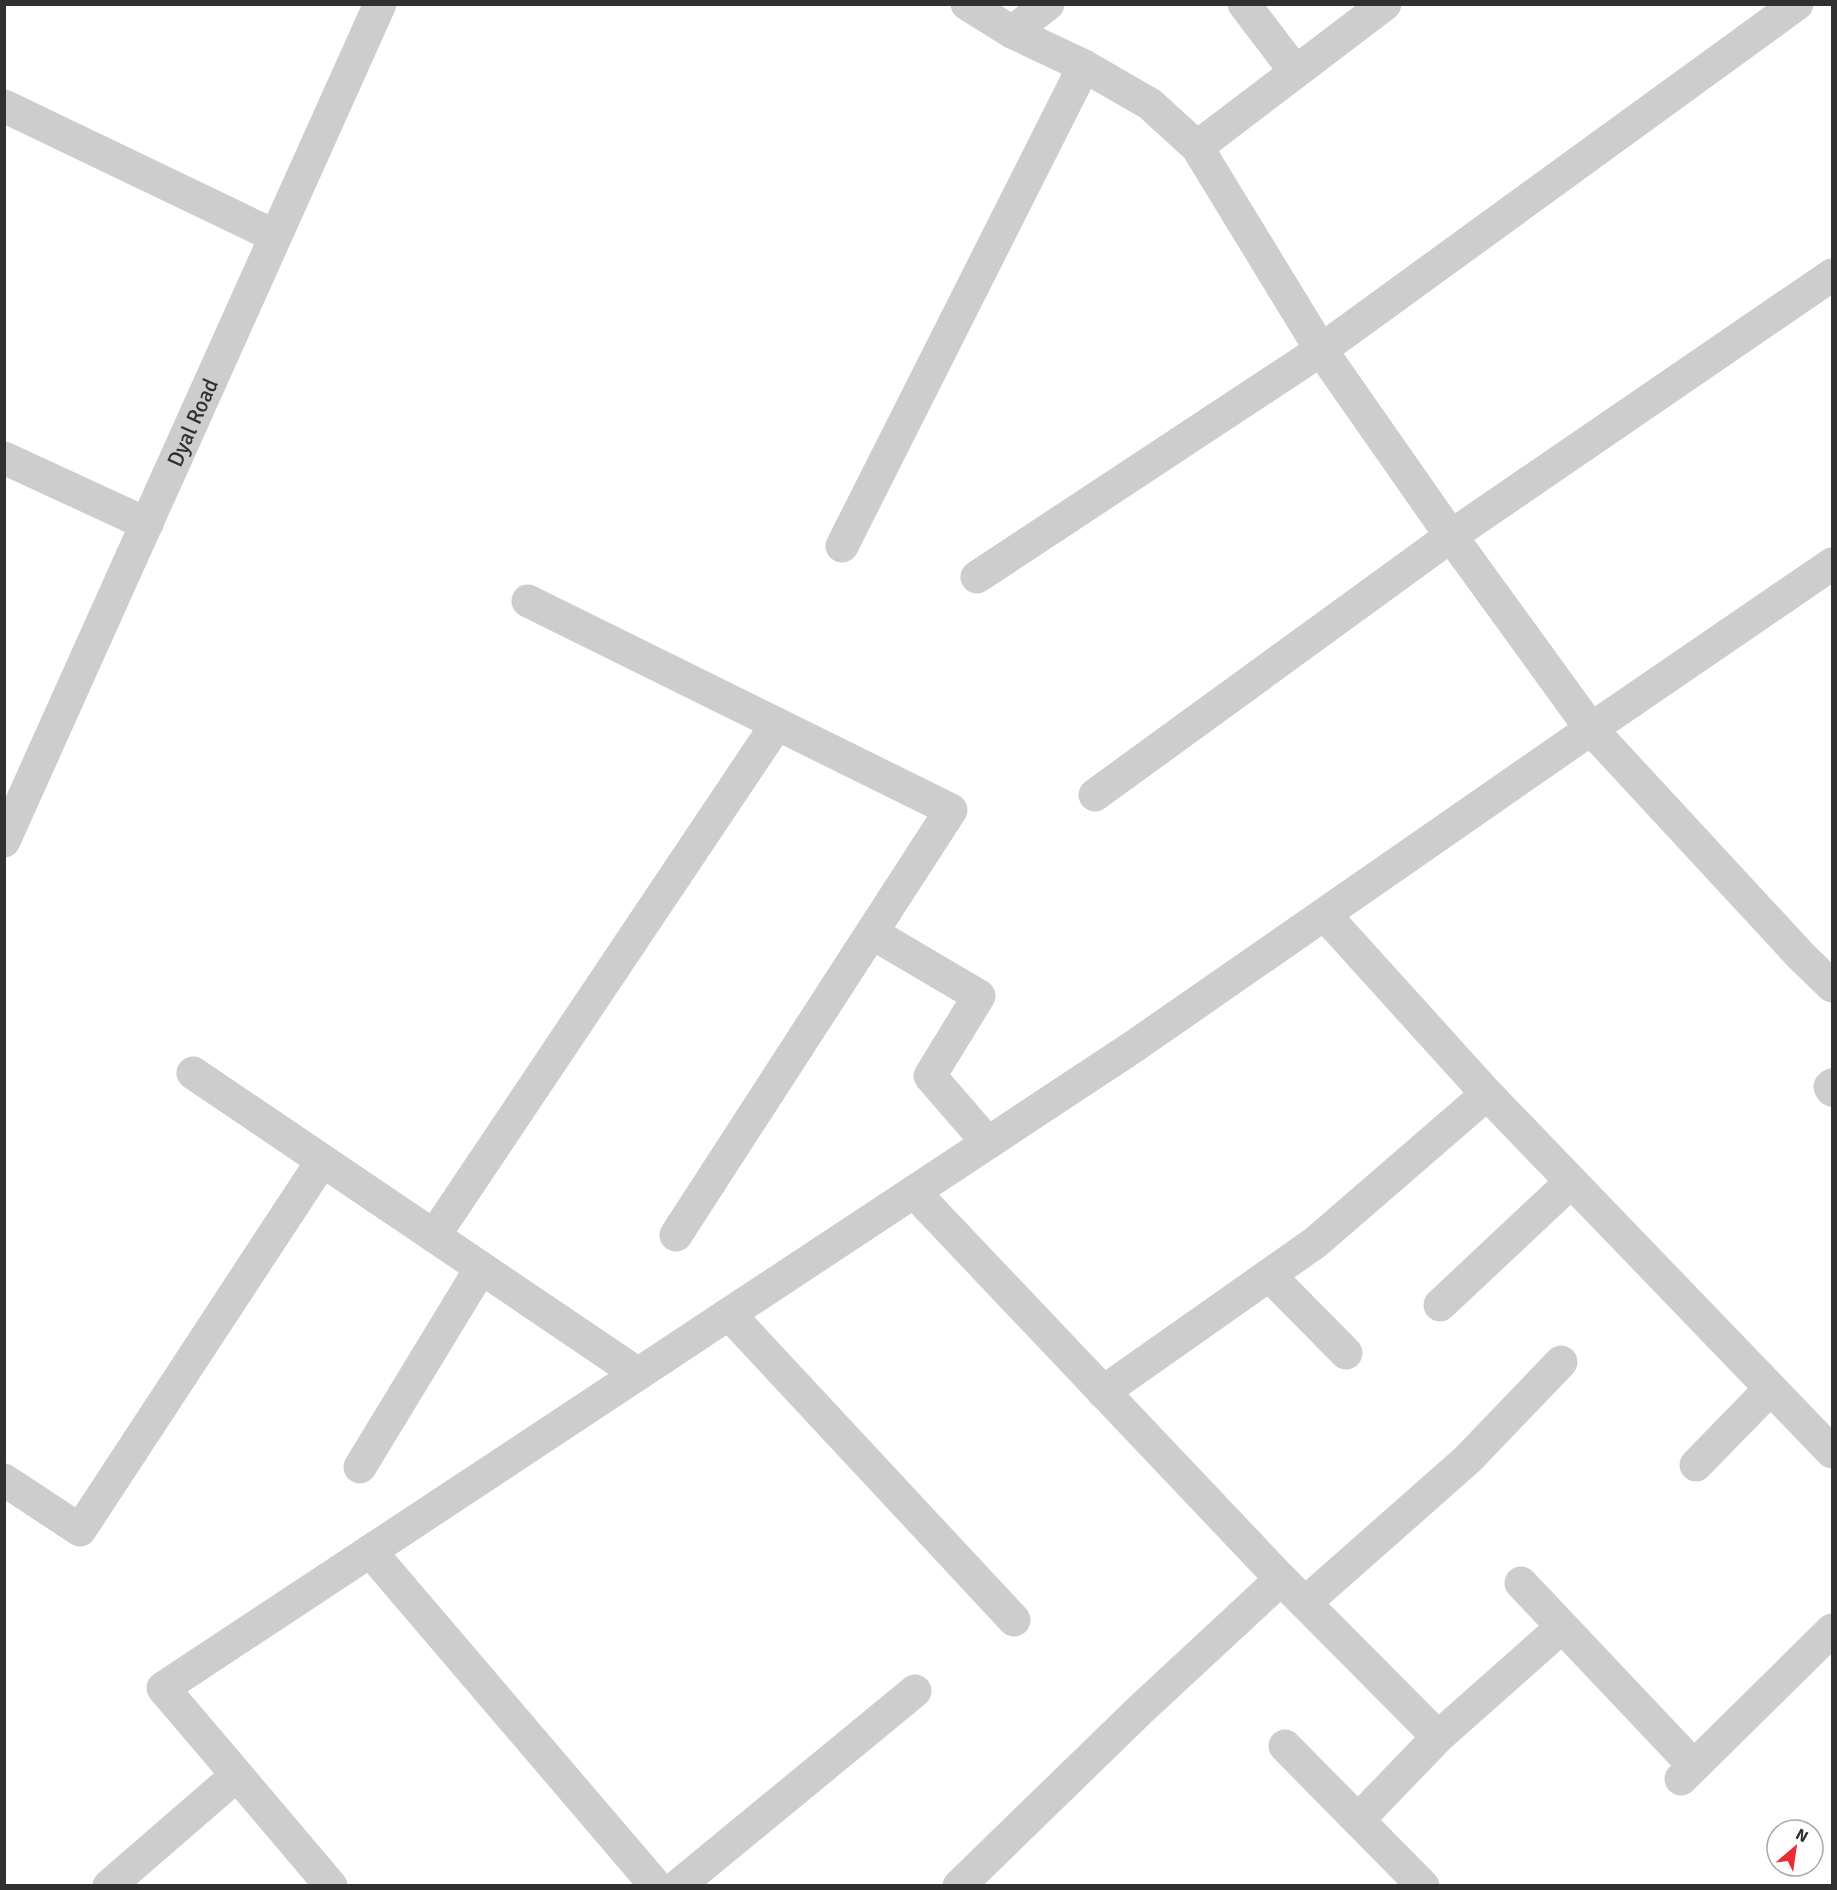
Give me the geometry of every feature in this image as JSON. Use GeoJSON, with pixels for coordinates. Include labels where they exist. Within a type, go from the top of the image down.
{"type":"FeatureCollection","features":[{"type":"Feature","properties":{"kind":"street","name":"Dyal Road"},"geometry":{"type":"LineString","coordinates":[[4,841],[17,780],[147,524],[380,4]]}},
{"type":"Feature","properties":{"kind":"street"},"geometry":{"type":"LineString","coordinates":[[967,4],[1012,32],[1084,66],[1150,104],[1197,147],[1321,350],[1451,536],[1591,729],[1801,956],[1833,986]]}},
{"type":"Feature","properties":{"kind":"street"},"geometry":{"type":"LineString","coordinates":[[1012,32],[1048,4]]}},
{"type":"Feature","properties":{"kind":"street"},"geometry":{"type":"LineString","coordinates":[[1244,4],[1295,72]]}},
{"type":"Feature","properties":{"kind":"street"},"geometry":{"type":"LineString","coordinates":[[1197,147],[1385,4]]}},
{"type":"Feature","properties":{"kind":"street"},"geometry":{"type":"LineString","coordinates":[[977,577],[1321,350],[1797,4]]}},
{"type":"Feature","properties":{"kind":"street"},"geometry":{"type":"LineString","coordinates":[[842,546],[1084,66]]}},
{"type":"Feature","properties":{"kind":"street"},"geometry":{"type":"LineString","coordinates":[[4,106],[275,236]]}},
{"type":"Feature","properties":{"kind":"street"},"geometry":{"type":"LineString","coordinates":[[1095,795],[1451,536],[1833,275]]}},
{"type":"Feature","properties":{"kind":"street"},"geometry":{"type":"LineString","coordinates":[[4,458],[147,524]]}},
{"type":"Feature","properties":{"kind":"street"},"geometry":{"type":"LineString","coordinates":[[331,1886],[163,1688],[1133,1047],[1833,564]]}},
{"type":"Feature","properties":{"kind":"street"},"geometry":{"type":"LineString","coordinates":[[528,601],[951,810],[676,1235]]}},
{"type":"Feature","properties":{"kind":"street"},"geometry":{"type":"LineString","coordinates":[[434,1236],[777,724]]}},
{"type":"Feature","properties":{"kind":"street"},"geometry":{"type":"LineString","coordinates":[[1325,915],[1486,1094],[1833,1452]]}},
{"type":"Feature","properties":{"kind":"street"},"geometry":{"type":"LineString","coordinates":[[872,933],[979,996],[930,1076],[988,1143]]}},
{"type":"Feature","properties":{"kind":"street"},"geometry":{"type":"LineString","coordinates":[[193,1073],[638,1374]]}},
{"type":"Feature","properties":{"kind":"street"},"geometry":{"type":"LineString","coordinates":[[1103,1392],[1316,1242],[1486,1094]]}},
{"type":"Feature","properties":{"kind":"street"},"geometry":{"type":"LineString","coordinates":[[4,1480],[80,1530],[322,1161]]}},
{"type":"Feature","properties":{"kind":"street"},"geometry":{"type":"LineString","coordinates":[[1440,1305],[1571,1182]]}},
{"type":"Feature","properties":{"kind":"street"},"geometry":{"type":"LineString","coordinates":[[914,1192],[1281,1579],[1438,1737]]}},
{"type":"Feature","properties":{"kind":"street"},"geometry":{"type":"LineString","coordinates":[[360,1467],[481,1268]]}},
{"type":"Feature","properties":{"kind":"street"},"geometry":{"type":"LineString","coordinates":[[1269,1275],[1346,1353]]}},
{"type":"Feature","properties":{"kind":"street"},"geometry":{"type":"LineString","coordinates":[[729,1314],[1014,1620]]}},
{"type":"Feature","properties":{"kind":"street"},"geometry":{"type":"LineString","coordinates":[[1305,1603],[1468,1459],[1562,1362]]}},
{"type":"Feature","properties":{"kind":"street"},"geometry":{"type":"LineString","coordinates":[[1696,1465],[1770,1389]]}},
{"type":"Feature","properties":{"kind":"street"},"geometry":{"type":"LineString","coordinates":[[370,1551],[656,1886]]}},
{"type":"Feature","properties":{"kind":"street"},"geometry":{"type":"LineString","coordinates":[[959,1886],[1140,1710],[1281,1579]]}},
{"type":"Feature","properties":{"kind":"street"},"geometry":{"type":"LineString","coordinates":[[1521,1583],[1562,1626],[1688,1772],[1833,1630]]}},
{"type":"Feature","properties":{"kind":"street"},"geometry":{"type":"LineString","coordinates":[[1358,1820],[1438,1737],[1562,1626]]}},
{"type":"Feature","properties":{"kind":"street"},"geometry":{"type":"LineString","coordinates":[[678,1886],[915,1691]]}},
{"type":"Feature","properties":{"kind":"street"},"geometry":{"type":"LineString","coordinates":[[1285,1746],[1423,1886]]}},
{"type":"Feature","properties":{"kind":"street"},"geometry":{"type":"LineString","coordinates":[[109,1886],[237,1775]]}}]}
